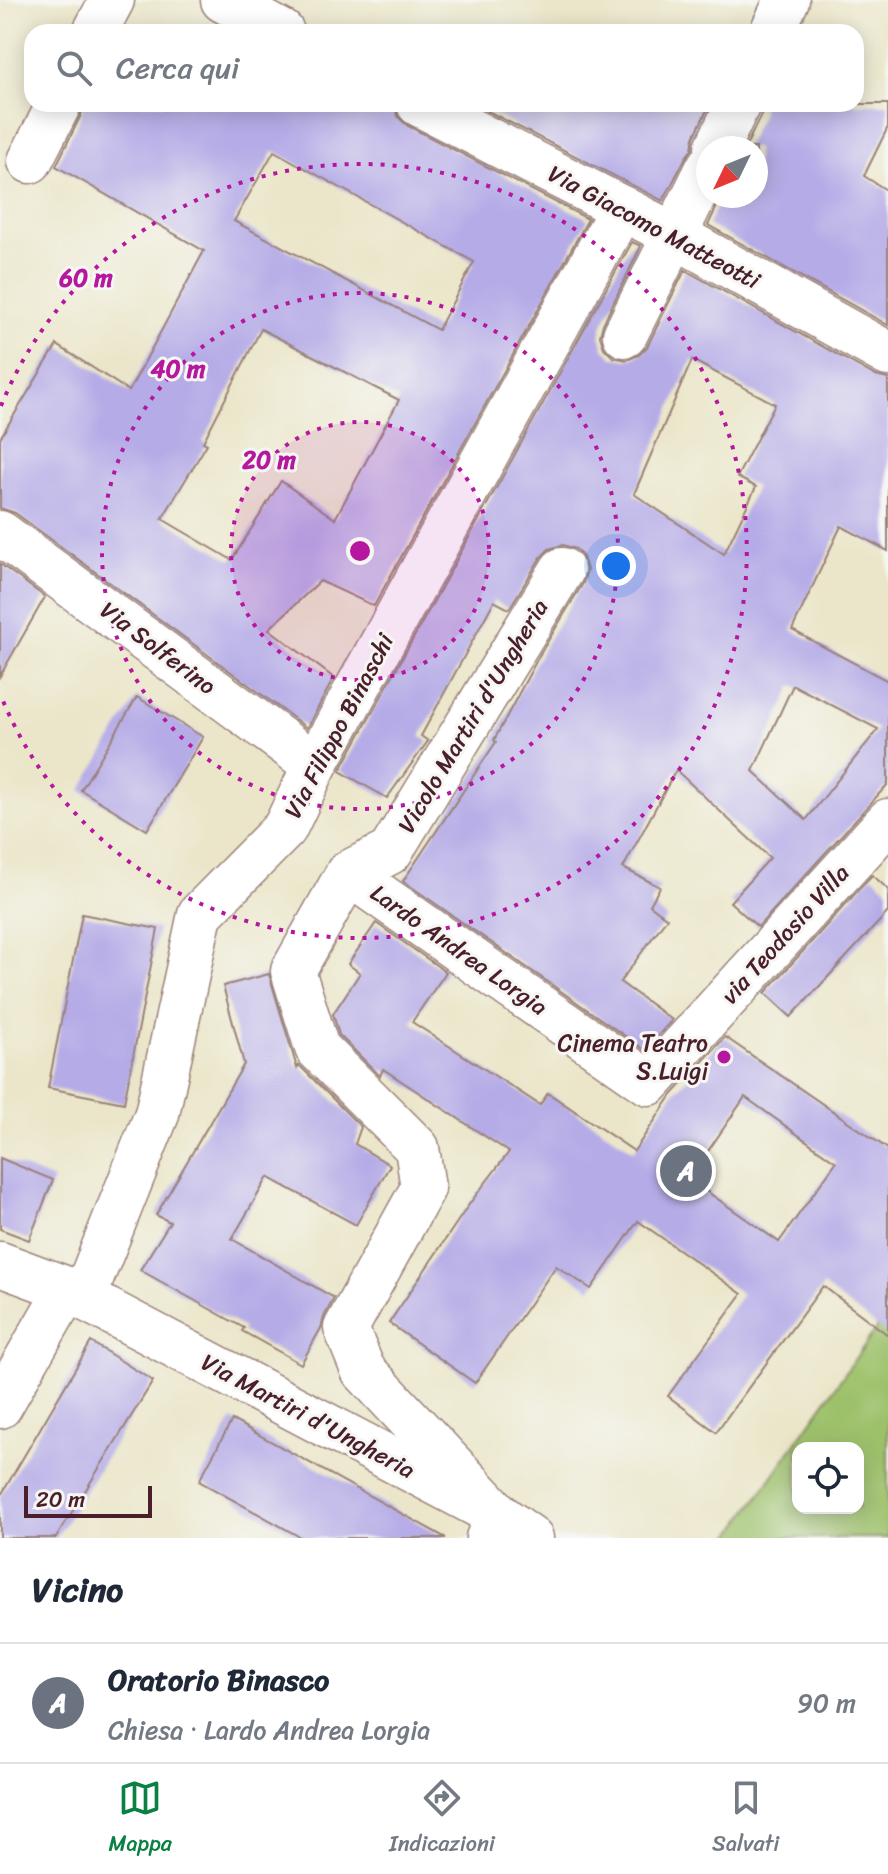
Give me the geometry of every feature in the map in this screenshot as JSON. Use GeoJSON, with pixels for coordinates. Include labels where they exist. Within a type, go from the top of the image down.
{"type":"FeatureCollection","features":[{"type":"Feature","properties":{"kind":"street"},"geometry":{"type":"LineString","coordinates":[[99,24],[112,0]]}},
{"type":"Feature","properties":{"kind":"street"},"geometry":{"type":"LineString","coordinates":[[223,0],[267,24]]}},
{"type":"Feature","properties":{"kind":"street"},"geometry":{"type":"LineString","coordinates":[[776,24],[787,0]]}},
{"type":"Feature","properties":{"kind":"street"},"geometry":{"type":"LineString","coordinates":[[30,161],[55,112]]}},
{"type":"Feature","properties":{"kind":"street","name":"Via Giacomo Matteotti"},"geometry":{"type":"LineString","coordinates":[[435,112],[676,236],[888,354]]}},
{"type":"Feature","properties":{"kind":"street"},"geometry":{"type":"LineString","coordinates":[[723,136],[734,112]]}},
{"type":"Feature","properties":{"kind":"street"},"geometry":{"type":"LineString","coordinates":[[625,335],[696,194]]}},
{"type":"Feature","properties":{"kind":"street","name":"Via Filippo Binaschi"},"geometry":{"type":"LineString","coordinates":[[0,1406],[76,1293],[157,1114],[200,914],[285,828],[315,765],[622,208]]}},
{"type":"Feature","properties":{"kind":"street","name":"Via Solferino"},"geometry":{"type":"LineString","coordinates":[[0,533],[315,765]]}},
{"type":"Feature","properties":{"kind":"street","name":"Vicolo Martiri d'Ungheria"},"geometry":{"type":"LineString","coordinates":[[348,873],[390,852],[562,570]]}},
{"type":"Feature","properties":{"kind":"street","name":"via Teodosio Villa"},"geometry":{"type":"LineString","coordinates":[[649,1083],[888,821]]}},
{"type":"Feature","properties":{"kind":"street"},"geometry":{"type":"LineString","coordinates":[[348,873],[293,971],[317,1048],[417,1148],[423,1188],[346,1328],[363,1370],[506,1531]]}},
{"type":"Feature","properties":{"kind":"street","name":"Lardo Andrea Lorgia"},"geometry":{"type":"LineString","coordinates":[[348,873],[649,1083]]}},
{"type":"Feature","properties":{"kind":"street","name":"Via Martiri d'Ungheria"},"geometry":{"type":"LineString","coordinates":[[0,1264],[76,1293],[506,1531]]}},
{"type":"Feature","properties":{"kind":"green space"},"geometry":{"type":"Polygon","coordinates":[[[888,1312],[888,1538],[729,1538],[792,1448],[792,1514],[864,1514],[864,1442],[797,1442],[888,1312]]]}},
{"type":"Feature","properties":{"kind":"building"},"geometry":{"type":"Polygon","coordinates":[[[864,104],[888,104],[888,127],[864,176],[888,191],[888,325],[708,225],[716,208],[768,208],[768,136],[751,136],[762,112],[864,112],[864,104]]]}},
{"type":"Feature","properties":{"kind":"building"},"geometry":{"type":"Polygon","coordinates":[[[82,112],[396,112],[408,126],[588,219],[374,606],[320,581],[269,629],[334,678],[307,728],[15,513],[0,508],[0,438],[57,345],[129,391],[204,251],[56,166],[82,112]],[[274,151],[234,221],[438,330],[474,262],[274,151]],[[261,329],[203,442],[207,444],[162,519],[232,560],[281,481],[335,519],[399,400],[261,329]]]}},
{"type":"Feature","properties":{"kind":"building"},"geometry":{"type":"Polygon","coordinates":[[[490,112],[706,112],[694,137],[692,149],[663,201],[490,112]]]}},
{"type":"Feature","properties":{"kind":"building"},"geometry":{"type":"Polygon","coordinates":[[[632,242],[641,246],[600,336],[604,348],[613,357],[627,360],[647,347],[685,270],[876,376],[888,379],[888,551],[841,526],[792,630],[888,681],[888,784],[758,927],[730,902],[770,858],[676,770],[623,868],[660,887],[650,905],[667,918],[620,982],[672,1020],[645,1050],[403,881],[496,742],[494,740],[540,654],[583,583],[587,570],[583,557],[576,549],[563,545],[549,549],[509,609],[494,601],[421,736],[428,741],[387,798],[340,771],[632,242]],[[692,360],[634,494],[724,554],[756,487],[737,477],[775,404],[692,360]],[[793,685],[753,771],[806,820],[878,729],[793,685]]]}},
{"type":"Feature","properties":{"kind":"building"},"geometry":{"type":"Polygon","coordinates":[[[0,564],[45,597],[0,676],[0,564]]]}},
{"type":"Feature","properties":{"kind":"building"},"geometry":{"type":"Polygon","coordinates":[[[137,697],[203,737],[147,830],[81,790],[137,697]]]}},
{"type":"Feature","properties":{"kind":"building"},"geometry":{"type":"Polygon","coordinates":[[[872,875],[888,889],[888,912],[791,1017],[765,993],[872,875]]]}},
{"type":"Feature","properties":{"kind":"building"},"geometry":{"type":"Polygon","coordinates":[[[82,914],[158,929],[124,1103],[48,1088],[82,914]]]}},
{"type":"Feature","properties":{"kind":"building"},"geometry":{"type":"Polygon","coordinates":[[[376,923],[446,972],[412,1022],[540,1105],[548,1093],[634,1151],[672,1095],[725,1037],[888,1149],[888,1335],[823,1286],[716,1432],[668,1396],[742,1294],[638,1221],[591,1289],[556,1266],[475,1383],[389,1323],[470,1203],[509,1152],[383,1069],[380,1076],[339,1035],[333,1014],[360,973],[348,964],[376,923]],[[745,1097],[689,1179],[779,1242],[836,1162],[745,1097]]]}},
{"type":"Feature","properties":{"kind":"building"},"geometry":{"type":"Polygon","coordinates":[[[269,974],[297,1068],[299,1065],[361,1127],[355,1144],[390,1165],[356,1225],[268,1177],[232,1239],[334,1298],[301,1364],[140,1270],[170,1222],[156,1215],[244,1064],[223,986],[269,974]]]}},
{"type":"Feature","properties":{"kind":"building"},"geometry":{"type":"Polygon","coordinates":[[[0,1158],[53,1180],[29,1240],[0,1229],[0,1158]]]}},
{"type":"Feature","properties":{"kind":"building"},"geometry":{"type":"Polygon","coordinates":[[[91,1342],[153,1381],[56,1538],[0,1538],[0,1497],[91,1342]]]}},
{"type":"Feature","properties":{"kind":"building"},"geometry":{"type":"Polygon","coordinates":[[[232,1420],[446,1538],[302,1538],[199,1481],[232,1420]]]}},
{"type":"Feature","properties":{"kind":"place","name":"Cinema Teatro S.Luigi"},"geometry":{"type":"Point","coordinates":[724,1057]}},
{"type":"Feature","properties":{"kind":"place","name":"Oratorio Binasco"},"geometry":{"type":"Point","coordinates":[686,1171]}}]}
